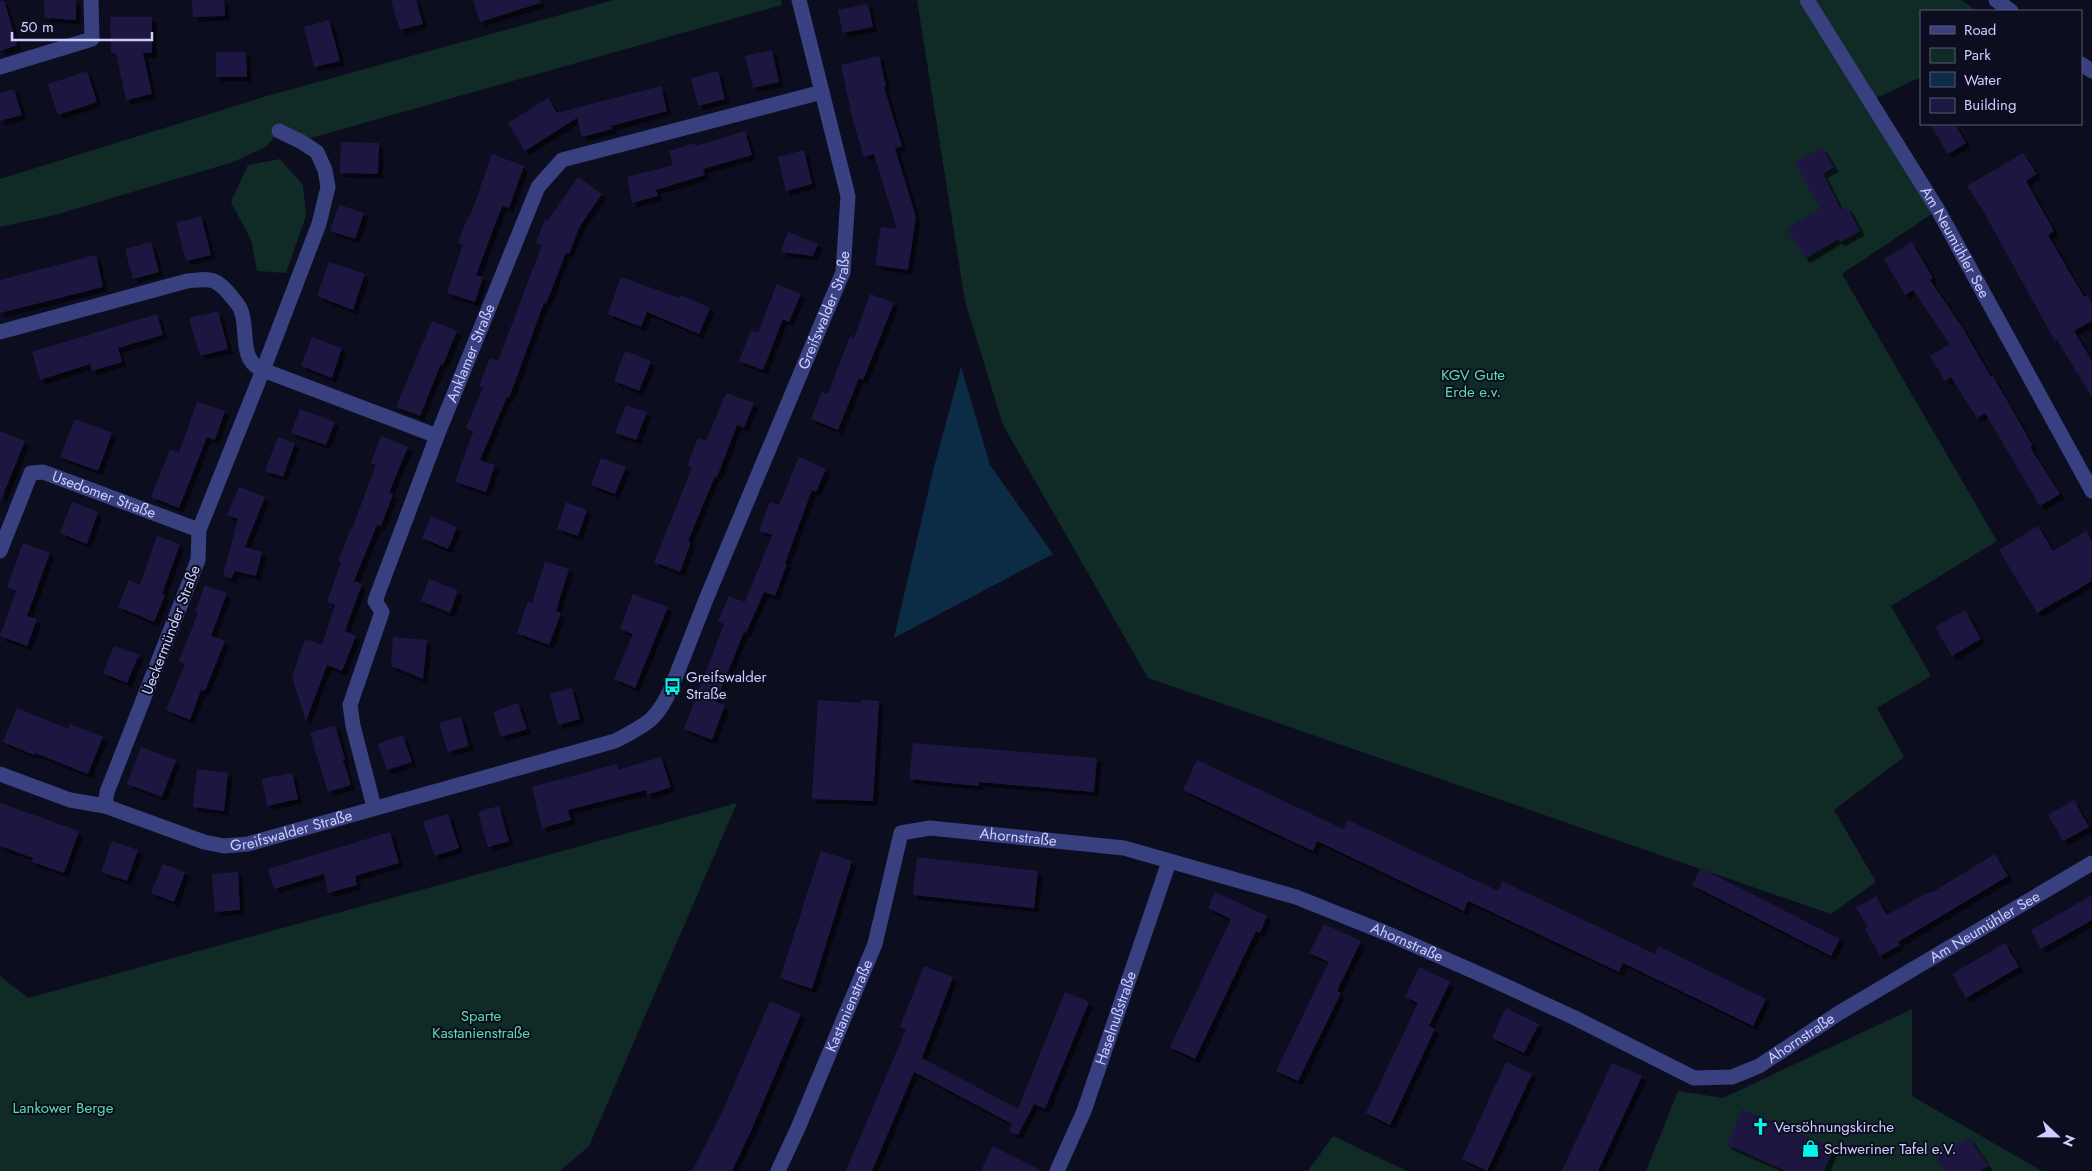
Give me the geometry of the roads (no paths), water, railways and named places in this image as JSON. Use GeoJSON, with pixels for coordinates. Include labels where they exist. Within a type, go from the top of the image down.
{"type":"FeatureCollection","features":[{"type":"Feature","properties":{"kind":"street"},"geometry":{"type":"LineString","coordinates":[[0,67],[92,39],[91,0]]}},
{"type":"Feature","properties":{"kind":"street","name":"Greifswalder Straße"},"geometry":{"type":"LineString","coordinates":[[0,774],[70,800],[105,806],[204,842],[224,846],[248,844],[374,807],[615,741],[651,721],[666,700],[710,588],[844,272],[848,196],[799,0]]}},
{"type":"Feature","properties":{"kind":"street","name":"Am Neumühler See"},"geometry":{"type":"LineString","coordinates":[[1808,0],[1938,210],[2092,491]]}},
{"type":"Feature","properties":{"kind":"street"},"geometry":{"type":"LineString","coordinates":[[1996,0],[2010,10]]}},
{"type":"Feature","properties":{"kind":"street","name":"Anklamer Straße"},"geometry":{"type":"LineString","coordinates":[[374,807],[353,726],[350,705],[382,612],[375,601],[437,436],[538,187],[562,160],[822,92]]}},
{"type":"Feature","properties":{"kind":"street","name":"Ueckermünder Straße"},"geometry":{"type":"LineString","coordinates":[[105,806],[107,792],[198,560],[199,530],[319,224],[328,187],[325,170],[317,152],[279,131]]}},
{"type":"Feature","properties":{"kind":"street"},"geometry":{"type":"LineString","coordinates":[[0,332],[187,281],[206,279],[221,283],[241,309],[247,356],[254,366],[437,436]]}},
{"type":"Feature","properties":{"kind":"street","name":"Usedomer Straße"},"geometry":{"type":"LineString","coordinates":[[0,551],[31,473],[43,472],[199,530]]}},
{"type":"Feature","properties":{"kind":"street","name":"Ahornstraße"},"geometry":{"type":"LineString","coordinates":[[901,833],[930,828],[1114,847],[1296,897],[1391,934],[1573,1017],[1694,1078],[1732,1076],[1758,1066],[1876,991]]}},
{"type":"Feature","properties":{"kind":"street","name":"Kastanienstraße"},"geometry":{"type":"LineString","coordinates":[[778,1171],[875,944],[901,833]]}},
{"type":"Feature","properties":{"kind":"street","name":"Haselnußstraße"},"geometry":{"type":"LineString","coordinates":[[1057,1171],[1084,1111],[1169,862]]}},
{"type":"Feature","properties":{"kind":"street","name":"Am Neumühler See"},"geometry":{"type":"LineString","coordinates":[[1876,991],[2092,863]]}},
{"type":"Feature","properties":{"kind":"water"},"geometry":{"type":"Polygon","coordinates":[[[961,367],[990,465],[1053,554],[894,638],[933,471],[961,367]]]}},
{"type":"Feature","properties":{"kind":"place","name":"Greifswalder Straße"},"geometry":{"type":"Point","coordinates":[672,686]}},
{"type":"Feature","properties":{"kind":"place","name":"Versöhnungskirche"},"geometry":{"type":"Point","coordinates":[1760,1127]}},
{"type":"Feature","properties":{"kind":"place","name":"Schweriner Tafel e.V."},"geometry":{"type":"Point","coordinates":[1810,1149]}},
{"type":"Feature","properties":{"kind":"park label","name":"KGV Gute Erde e.v."},"geometry":{"type":"Point","coordinates":[1473,384]}},
{"type":"Feature","properties":{"kind":"park label","name":"Sparte Kastanienstraße"},"geometry":{"type":"Point","coordinates":[481,1024]}},
{"type":"Feature","properties":{"kind":"park label","name":"Lankower Berge"},"geometry":{"type":"Point","coordinates":[63,1108]}}]}
